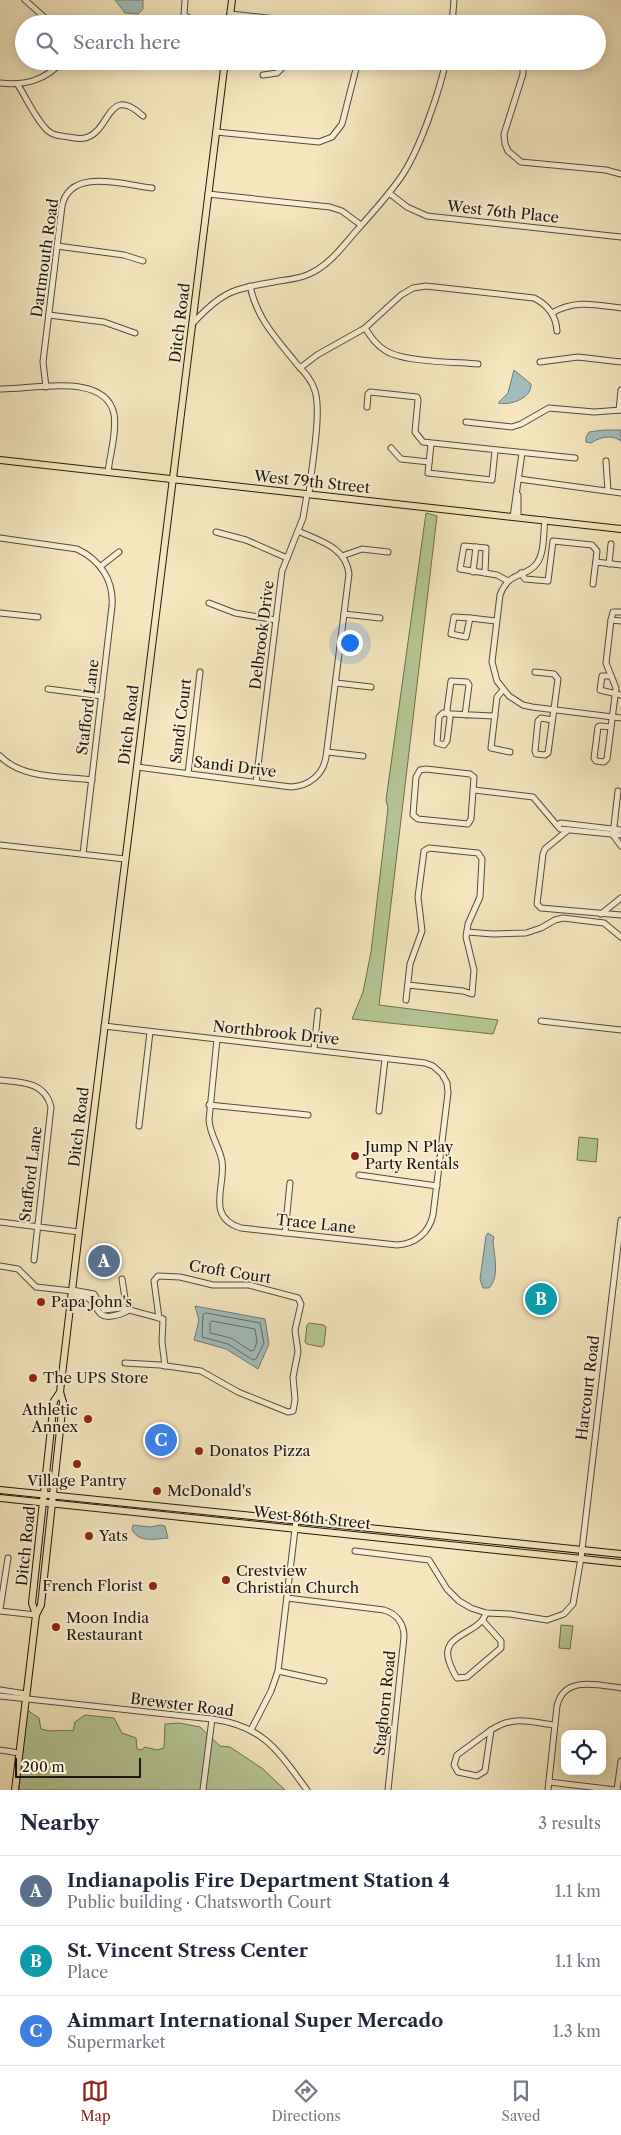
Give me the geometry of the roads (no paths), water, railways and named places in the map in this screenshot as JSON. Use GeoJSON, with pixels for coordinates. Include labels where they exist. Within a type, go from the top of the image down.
{"type":"FeatureCollection","features":[{"type":"Feature","properties":{"kind":"main road"},"geometry":{"type":"LineString","coordinates":[[230,14],[232,0]]}},
{"type":"Feature","properties":{"kind":"main road","name":"Ditch Road"},"geometry":{"type":"LineString","coordinates":[[15,1790],[36,1615],[41,1604],[63,1402],[60,1392],[104,1026],[224,70]]}},
{"type":"Feature","properties":{"kind":"main road","name":"West 79th Street"},"geometry":{"type":"LineString","coordinates":[[0,460],[621,529]]}},
{"type":"Feature","properties":{"kind":"main road","name":"Ditch Road"},"geometry":{"type":"LineString","coordinates":[[36,1615],[32,1603],[54,1401],[60,1392]]}},
{"type":"Feature","properties":{"kind":"main road","name":"West 86th Street"},"geometry":{"type":"LineString","coordinates":[[0,1490],[621,1554]]}},
{"type":"Feature","properties":{"kind":"main road","name":"West 86th Street"},"geometry":{"type":"LineString","coordinates":[[0,1498],[621,1563]]}},
{"type":"Feature","properties":{"kind":"street"},"geometry":{"type":"LineString","coordinates":[[25,0],[42,15]]}},
{"type":"Feature","properties":{"kind":"street"},"geometry":{"type":"LineString","coordinates":[[185,0],[185,15]]}},
{"type":"Feature","properties":{"kind":"street"},"geometry":{"type":"LineString","coordinates":[[453,15],[454,0]]}},
{"type":"Feature","properties":{"kind":"street"},"geometry":{"type":"LineString","coordinates":[[230,14],[238,15]]}},
{"type":"Feature","properties":{"kind":"street"},"geometry":{"type":"LineString","coordinates":[[0,83],[18,85],[39,80],[54,70]]}},
{"type":"Feature","properties":{"kind":"street"},"geometry":{"type":"LineString","coordinates":[[263,75],[279,70]]}},
{"type":"Feature","properties":{"kind":"street"},"geometry":{"type":"LineString","coordinates":[[216,132],[312,142],[323,141],[336,133],[343,122],[356,70]]}},
{"type":"Feature","properties":{"kind":"street"},"geometry":{"type":"LineString","coordinates":[[193,323],[213,302],[234,290],[298,278],[317,270],[332,258],[404,174],[413,155],[443,70]]}},
{"type":"Feature","properties":{"kind":"street"},"geometry":{"type":"LineString","coordinates":[[524,70],[504,134],[505,144],[511,154],[523,162],[606,170],[621,174]]}},
{"type":"Feature","properties":{"kind":"street"},"geometry":{"type":"LineString","coordinates":[[18,85],[44,126],[55,135],[81,139],[88,137],[97,130],[109,112],[117,106],[130,106],[143,116]]}},
{"type":"Feature","properties":{"kind":"street","name":"Dartmouth Road"},"geometry":{"type":"LineString","coordinates":[[46,386],[43,362],[64,200],[70,190],[76,185],[92,181],[152,188]]}},
{"type":"Feature","properties":{"kind":"street","name":"West 76th Place"},"geometry":{"type":"LineString","coordinates":[[389,193],[407,208],[427,216],[621,237]]}},
{"type":"Feature","properties":{"kind":"street"},"geometry":{"type":"LineString","coordinates":[[208,194],[330,207],[342,211],[361,225]]}},
{"type":"Feature","properties":{"kind":"street"},"geometry":{"type":"LineString","coordinates":[[57,246],[124,255],[143,261]]}},
{"type":"Feature","properties":{"kind":"street","name":"Delbrook Drive"},"geometry":{"type":"LineString","coordinates":[[250,286],[259,315],[313,386],[318,403],[304,516],[282,571],[256,782]]}},
{"type":"Feature","properties":{"kind":"street"},"geometry":{"type":"LineString","coordinates":[[300,368],[323,351],[365,328],[401,295],[409,290],[420,287],[528,296],[541,301],[552,313],[558,331]]}},
{"type":"Feature","properties":{"kind":"street"},"geometry":{"type":"LineString","coordinates":[[552,313],[563,307],[579,303],[621,308]]}},
{"type":"Feature","properties":{"kind":"street"},"geometry":{"type":"LineString","coordinates":[[49,315],[104,322],[135,333]]}},
{"type":"Feature","properties":{"kind":"street"},"geometry":{"type":"LineString","coordinates":[[365,328],[376,344],[391,353],[404,357],[478,364]]}},
{"type":"Feature","properties":{"kind":"street"},"geometry":{"type":"LineString","coordinates":[[540,362],[578,357],[621,362]]}},
{"type":"Feature","properties":{"kind":"street"},"geometry":{"type":"LineString","coordinates":[[0,389],[63,386],[91,389],[104,397],[113,410],[114,424],[108,472]]}},
{"type":"Feature","properties":{"kind":"street"},"geometry":{"type":"LineString","coordinates":[[466,422],[512,427],[549,408],[588,412],[620,410],[621,390]]}},
{"type":"Feature","properties":{"kind":"street"},"geometry":{"type":"LineString","coordinates":[[367,407],[368,394],[370,392],[417,398],[415,433],[420,441],[431,444],[575,458]]}},
{"type":"Feature","properties":{"kind":"street"},"geometry":{"type":"LineString","coordinates":[[431,444],[428,473],[492,480],[495,451]]}},
{"type":"Feature","properties":{"kind":"street"},"geometry":{"type":"LineString","coordinates":[[391,448],[402,459],[429,462]]}},
{"type":"Feature","properties":{"kind":"street"},"geometry":{"type":"LineString","coordinates":[[516,517],[522,453]]}},
{"type":"Feature","properties":{"kind":"street"},"geometry":{"type":"LineString","coordinates":[[606,460],[608,491]]}},
{"type":"Feature","properties":{"kind":"street"},"geometry":{"type":"LineString","coordinates":[[519,479],[621,492]]}},
{"type":"Feature","properties":{"kind":"street"},"geometry":{"type":"LineString","coordinates":[[544,520],[539,560],[532,569],[508,581],[500,595],[492,664],[497,681],[517,702],[526,706],[621,718]]}},
{"type":"Feature","properties":{"kind":"street"},"geometry":{"type":"LineString","coordinates":[[298,531],[330,545],[342,556],[347,564],[349,574],[327,752],[363,756]]}},
{"type":"Feature","properties":{"kind":"street"},"geometry":{"type":"LineString","coordinates":[[216,532],[246,540],[287,558]]}},
{"type":"Feature","properties":{"kind":"street"},"geometry":{"type":"LineString","coordinates":[[0,538],[70,546],[86,553],[101,566],[120,552]]}},
{"type":"Feature","properties":{"kind":"street"},"geometry":{"type":"LineString","coordinates":[[521,573],[524,579],[548,580],[553,541],[594,546],[597,551],[593,584]]}},
{"type":"Feature","properties":{"kind":"street"},"geometry":{"type":"LineString","coordinates":[[609,564],[611,544]]}},
{"type":"Feature","properties":{"kind":"street"},"geometry":{"type":"LineString","coordinates":[[485,574],[487,550],[476,547],[463,547],[460,568],[462,571],[485,574],[496,575],[508,581]]}},
{"type":"Feature","properties":{"kind":"street"},"geometry":{"type":"LineString","coordinates":[[473,572],[476,547]]}},
{"type":"Feature","properties":{"kind":"street"},"geometry":{"type":"LineString","coordinates":[[342,556],[361,549],[388,552]]}},
{"type":"Feature","properties":{"kind":"street"},"geometry":{"type":"LineString","coordinates":[[596,562],[621,565]]}},
{"type":"Feature","properties":{"kind":"street","name":"Stafford Lane"},"geometry":{"type":"LineString","coordinates":[[83,854],[113,600],[110,582],[101,566]]}},
{"type":"Feature","properties":{"kind":"street"},"geometry":{"type":"LineString","coordinates":[[209,603],[235,613],[276,620]]}},
{"type":"Feature","properties":{"kind":"street"},"geometry":{"type":"LineString","coordinates":[[611,727],[598,727],[594,758],[596,761],[607,761],[611,727],[612,717],[618,695],[606,663],[613,612],[621,612]]}},
{"type":"Feature","properties":{"kind":"street"},"geometry":{"type":"LineString","coordinates":[[0,613],[38,618]]}},
{"type":"Feature","properties":{"kind":"street"},"geometry":{"type":"LineString","coordinates":[[344,614],[380,618]]}},
{"type":"Feature","properties":{"kind":"street"},"geometry":{"type":"LineString","coordinates":[[470,618],[467,636],[452,635],[454,617],[470,618],[496,621]]}},
{"type":"Feature","properties":{"kind":"street"},"geometry":{"type":"LineString","coordinates":[[611,620],[621,621]]}},
{"type":"Feature","properties":{"kind":"street","name":"Sandi Court"},"geometry":{"type":"LineString","coordinates":[[188,774],[200,672]]}},
{"type":"Feature","properties":{"kind":"street"},"geometry":{"type":"LineString","coordinates":[[535,672],[554,674],[558,677],[548,753],[545,755],[536,754],[538,721],[541,718],[552,720]]}},
{"type":"Feature","properties":{"kind":"street"},"geometry":{"type":"LineString","coordinates":[[618,695],[600,690],[602,675],[621,682]]}},
{"type":"Feature","properties":{"kind":"street"},"geometry":{"type":"LineString","coordinates":[[466,715],[469,684],[453,680],[450,683],[446,710],[449,715],[447,743],[440,744],[436,741],[439,716],[443,713],[449,715],[495,716]]}},
{"type":"Feature","properties":{"kind":"street"},"geometry":{"type":"LineString","coordinates":[[336,683],[372,688]]}},
{"type":"Feature","properties":{"kind":"street"},"geometry":{"type":"LineString","coordinates":[[48,689],[102,696]]}},
{"type":"Feature","properties":{"kind":"street"},"geometry":{"type":"LineString","coordinates":[[504,690],[497,698],[491,748],[510,752]]}},
{"type":"Feature","properties":{"kind":"street","name":"Sandi Drive"},"geometry":{"type":"LineString","coordinates":[[137,767],[301,786],[314,780],[324,767],[327,752]]}},
{"type":"Feature","properties":{"kind":"street"},"geometry":{"type":"LineString","coordinates":[[0,756],[11,765],[26,772],[92,780]]}},
{"type":"Feature","properties":{"kind":"street"},"geometry":{"type":"LineString","coordinates":[[420,770],[472,774],[475,779],[474,790],[468,824],[418,819],[413,815],[416,776],[420,770]]}},
{"type":"Feature","properties":{"kind":"street"},"geometry":{"type":"LineString","coordinates":[[474,790],[533,797],[560,828],[613,832],[621,830]]}},
{"type":"Feature","properties":{"kind":"street"},"geometry":{"type":"LineString","coordinates":[[618,791],[613,832],[621,846]]}},
{"type":"Feature","properties":{"kind":"street"},"geometry":{"type":"LineString","coordinates":[[557,825],[561,823],[621,835]]}},
{"type":"Feature","properties":{"kind":"street"},"geometry":{"type":"LineString","coordinates":[[568,830],[545,849],[542,854],[538,906],[541,908],[621,915]]}},
{"type":"Feature","properties":{"kind":"street"},"geometry":{"type":"LineString","coordinates":[[0,844],[125,859]]}},
{"type":"Feature","properties":{"kind":"street"},"geometry":{"type":"LineString","coordinates":[[406,1000],[410,961],[422,931],[418,897],[423,853],[429,848],[480,855],[482,861],[480,898],[468,924],[466,940],[474,970],[472,994],[464,991],[408,985]]}},
{"type":"Feature","properties":{"kind":"street"},"geometry":{"type":"LineString","coordinates":[[601,914],[621,898]]}},
{"type":"Feature","properties":{"kind":"street"},"geometry":{"type":"LineString","coordinates":[[467,932],[493,934],[526,933],[563,918],[604,923],[618,932],[621,937]]}},
{"type":"Feature","properties":{"kind":"street"},"geometry":{"type":"LineString","coordinates":[[314,1050],[318,1011]]}},
{"type":"Feature","properties":{"kind":"street"},"geometry":{"type":"LineString","coordinates":[[540,1021],[621,1030]]}},
{"type":"Feature","properties":{"kind":"street","name":"Northbrook Drive"},"geometry":{"type":"LineString","coordinates":[[104,1026],[425,1063],[433,1066],[442,1074],[446,1081],[448,1093],[436,1186]]}},
{"type":"Feature","properties":{"kind":"street"},"geometry":{"type":"LineString","coordinates":[[139,1126],[150,1032]]}},
{"type":"Feature","properties":{"kind":"street"},"geometry":{"type":"LineString","coordinates":[[216,1039],[210,1105],[308,1115]]}},
{"type":"Feature","properties":{"kind":"street"},"geometry":{"type":"LineString","coordinates":[[379,1111],[385,1059]]}},
{"type":"Feature","properties":{"kind":"street","name":"Stafford Lane"},"geometry":{"type":"LineString","coordinates":[[0,1080],[32,1084],[44,1093],[49,1102],[51,1114],[34,1260]]}},
{"type":"Feature","properties":{"kind":"street","name":"Trace Lane"},"geometry":{"type":"LineString","coordinates":[[210,1105],[210,1129],[222,1161],[219,1203],[225,1219],[233,1226],[396,1245],[406,1244],[420,1237],[429,1226],[433,1215],[436,1186]]}},
{"type":"Feature","properties":{"kind":"street"},"geometry":{"type":"LineString","coordinates":[[359,1175],[436,1186]]}},
{"type":"Feature","properties":{"kind":"street"},"geometry":{"type":"LineString","coordinates":[[285,1233],[290,1183]]}},
{"type":"Feature","properties":{"kind":"street","name":"Harcourt Road"},"geometry":{"type":"LineString","coordinates":[[486,1613],[510,1614],[545,1620],[561,1616],[570,1609],[574,1601],[582,1550],[621,1220]]}},
{"type":"Feature","properties":{"kind":"street"},"geometry":{"type":"LineString","coordinates":[[0,1222],[79,1232]]}},
{"type":"Feature","properties":{"kind":"street"},"geometry":{"type":"LineString","coordinates":[[0,1266],[18,1269],[36,1287],[94,1294],[104,1310],[122,1314],[127,1310]]}},
{"type":"Feature","properties":{"kind":"street","name":"Croft Court"},"geometry":{"type":"LineString","coordinates":[[161,1318],[155,1278],[178,1277],[213,1285],[249,1285],[300,1300],[295,1330],[298,1352],[293,1377],[295,1402],[292,1412],[238,1392],[202,1372],[165,1366]]}},
{"type":"Feature","properties":{"kind":"street"},"geometry":{"type":"LineString","coordinates":[[122,1279],[127,1310]]}},
{"type":"Feature","properties":{"kind":"street"},"geometry":{"type":"LineString","coordinates":[[124,1363],[165,1366],[161,1318],[127,1310]]}},
{"type":"Feature","properties":{"kind":"street"},"geometry":{"type":"LineString","coordinates":[[251,1730],[271,1691],[278,1671],[296,1521]]}},
{"type":"Feature","properties":{"kind":"street"},"geometry":{"type":"LineString","coordinates":[[355,1551],[430,1560],[442,1582],[453,1596],[468,1606],[486,1613],[483,1621],[453,1641],[448,1649],[446,1656],[457,1678],[467,1677],[501,1648],[500,1640],[483,1621]]}},
{"type":"Feature","properties":{"kind":"street"},"geometry":{"type":"LineString","coordinates":[[8,1558],[2,1579],[0,1610],[36,1615]]}},
{"type":"Feature","properties":{"kind":"street","name":"Staghorn Road"},"geometry":{"type":"LineString","coordinates":[[287,1598],[384,1610],[392,1613],[399,1620],[404,1630],[404,1637],[388,1790]]}},
{"type":"Feature","properties":{"kind":"street"},"geometry":{"type":"LineString","coordinates":[[278,1671],[324,1681]]}},
{"type":"Feature","properties":{"kind":"street"},"geometry":{"type":"LineString","coordinates":[[548,1790],[559,1700],[568,1688],[583,1684],[621,1688]]}},
{"type":"Feature","properties":{"kind":"street"},"geometry":{"type":"LineString","coordinates":[[0,1690],[26,1697]]}},
{"type":"Feature","properties":{"kind":"street"},"geometry":{"type":"LineString","coordinates":[[0,1696],[26,1697]]}},
{"type":"Feature","properties":{"kind":"street","name":"Brewster Road"},"geometry":{"type":"LineString","coordinates":[[26,1697],[232,1723],[251,1730],[276,1749],[308,1790]]}},
{"type":"Feature","properties":{"kind":"street"},"geometry":{"type":"LineString","coordinates":[[203,1790],[212,1719]]}},
{"type":"Feature","properties":{"kind":"street"},"geometry":{"type":"LineString","coordinates":[[491,1730],[485,1771],[477,1776],[460,1773],[454,1765],[457,1755],[491,1730],[503,1723],[511,1720],[555,1726]]}},
{"type":"Feature","properties":{"kind":"street"},"geometry":{"type":"LineString","coordinates":[[0,1750],[19,1752]]}},
{"type":"Feature","properties":{"kind":"street"},"geometry":{"type":"LineString","coordinates":[[549,1782],[616,1790],[621,1761]]}},
{"type":"Feature","properties":{"kind":"water"},"geometry":{"type":"Polygon","coordinates":[[[115,0],[143,0],[143,9],[138,14],[125,13],[115,0]]]}},
{"type":"Feature","properties":{"kind":"water"},"geometry":{"type":"Polygon","coordinates":[[[514,370],[531,384],[530,389],[519,400],[503,404],[498,403],[508,393],[514,370]]]}},
{"type":"Feature","properties":{"kind":"water"},"geometry":{"type":"Polygon","coordinates":[[[621,430],[621,441],[610,437],[598,439],[591,443],[586,442],[589,432],[621,430]]]}},
{"type":"Feature","properties":{"kind":"water"},"geometry":{"type":"Polygon","coordinates":[[[488,1233],[494,1237],[495,1272],[489,1288],[483,1288],[480,1279],[488,1233]]]}},
{"type":"Feature","properties":{"kind":"water"},"geometry":{"type":"Polygon","coordinates":[[[195,1306],[265,1319],[269,1344],[258,1369],[226,1349],[194,1340],[199,1320],[195,1306]]]}},
{"type":"Feature","properties":{"kind":"water"},"geometry":{"type":"Polygon","coordinates":[[[133,1525],[165,1526],[168,1538],[143,1539],[132,1530],[133,1525]]]}},
{"type":"Feature","properties":{"kind":"place","name":"Jump N Play Party Rentals"},"geometry":{"type":"Point","coordinates":[355,1156]}},
{"type":"Feature","properties":{"kind":"place","name":"Indianapolis Fire Department Station 4"},"geometry":{"type":"Point","coordinates":[104,1261]}},
{"type":"Feature","properties":{"kind":"place","name":"St. Vincent Stress Center"},"geometry":{"type":"Point","coordinates":[541,1299]}},
{"type":"Feature","properties":{"kind":"place","name":"Papa John's"},"geometry":{"type":"Point","coordinates":[41,1302]}},
{"type":"Feature","properties":{"kind":"place","name":"The UPS Store"},"geometry":{"type":"Point","coordinates":[33,1378]}},
{"type":"Feature","properties":{"kind":"place","name":"Athletic Annex"},"geometry":{"type":"Point","coordinates":[88,1419]}},
{"type":"Feature","properties":{"kind":"place","name":"Aimmart International Super Mercado"},"geometry":{"type":"Point","coordinates":[161,1440]}},
{"type":"Feature","properties":{"kind":"place","name":"Donatos Pizza"},"geometry":{"type":"Point","coordinates":[199,1451]}},
{"type":"Feature","properties":{"kind":"place","name":"Village Pantry"},"geometry":{"type":"Point","coordinates":[77,1464]}},
{"type":"Feature","properties":{"kind":"place","name":"McDonald's"},"geometry":{"type":"Point","coordinates":[157,1491]}},
{"type":"Feature","properties":{"kind":"place","name":"Yats"},"geometry":{"type":"Point","coordinates":[89,1536]}},
{"type":"Feature","properties":{"kind":"place","name":"Crestview Christian Church"},"geometry":{"type":"Point","coordinates":[226,1580]}},
{"type":"Feature","properties":{"kind":"place","name":"French Florist"},"geometry":{"type":"Point","coordinates":[153,1586]}},
{"type":"Feature","properties":{"kind":"place","name":"Moon India Restaurant"},"geometry":{"type":"Point","coordinates":[56,1627]}}]}
